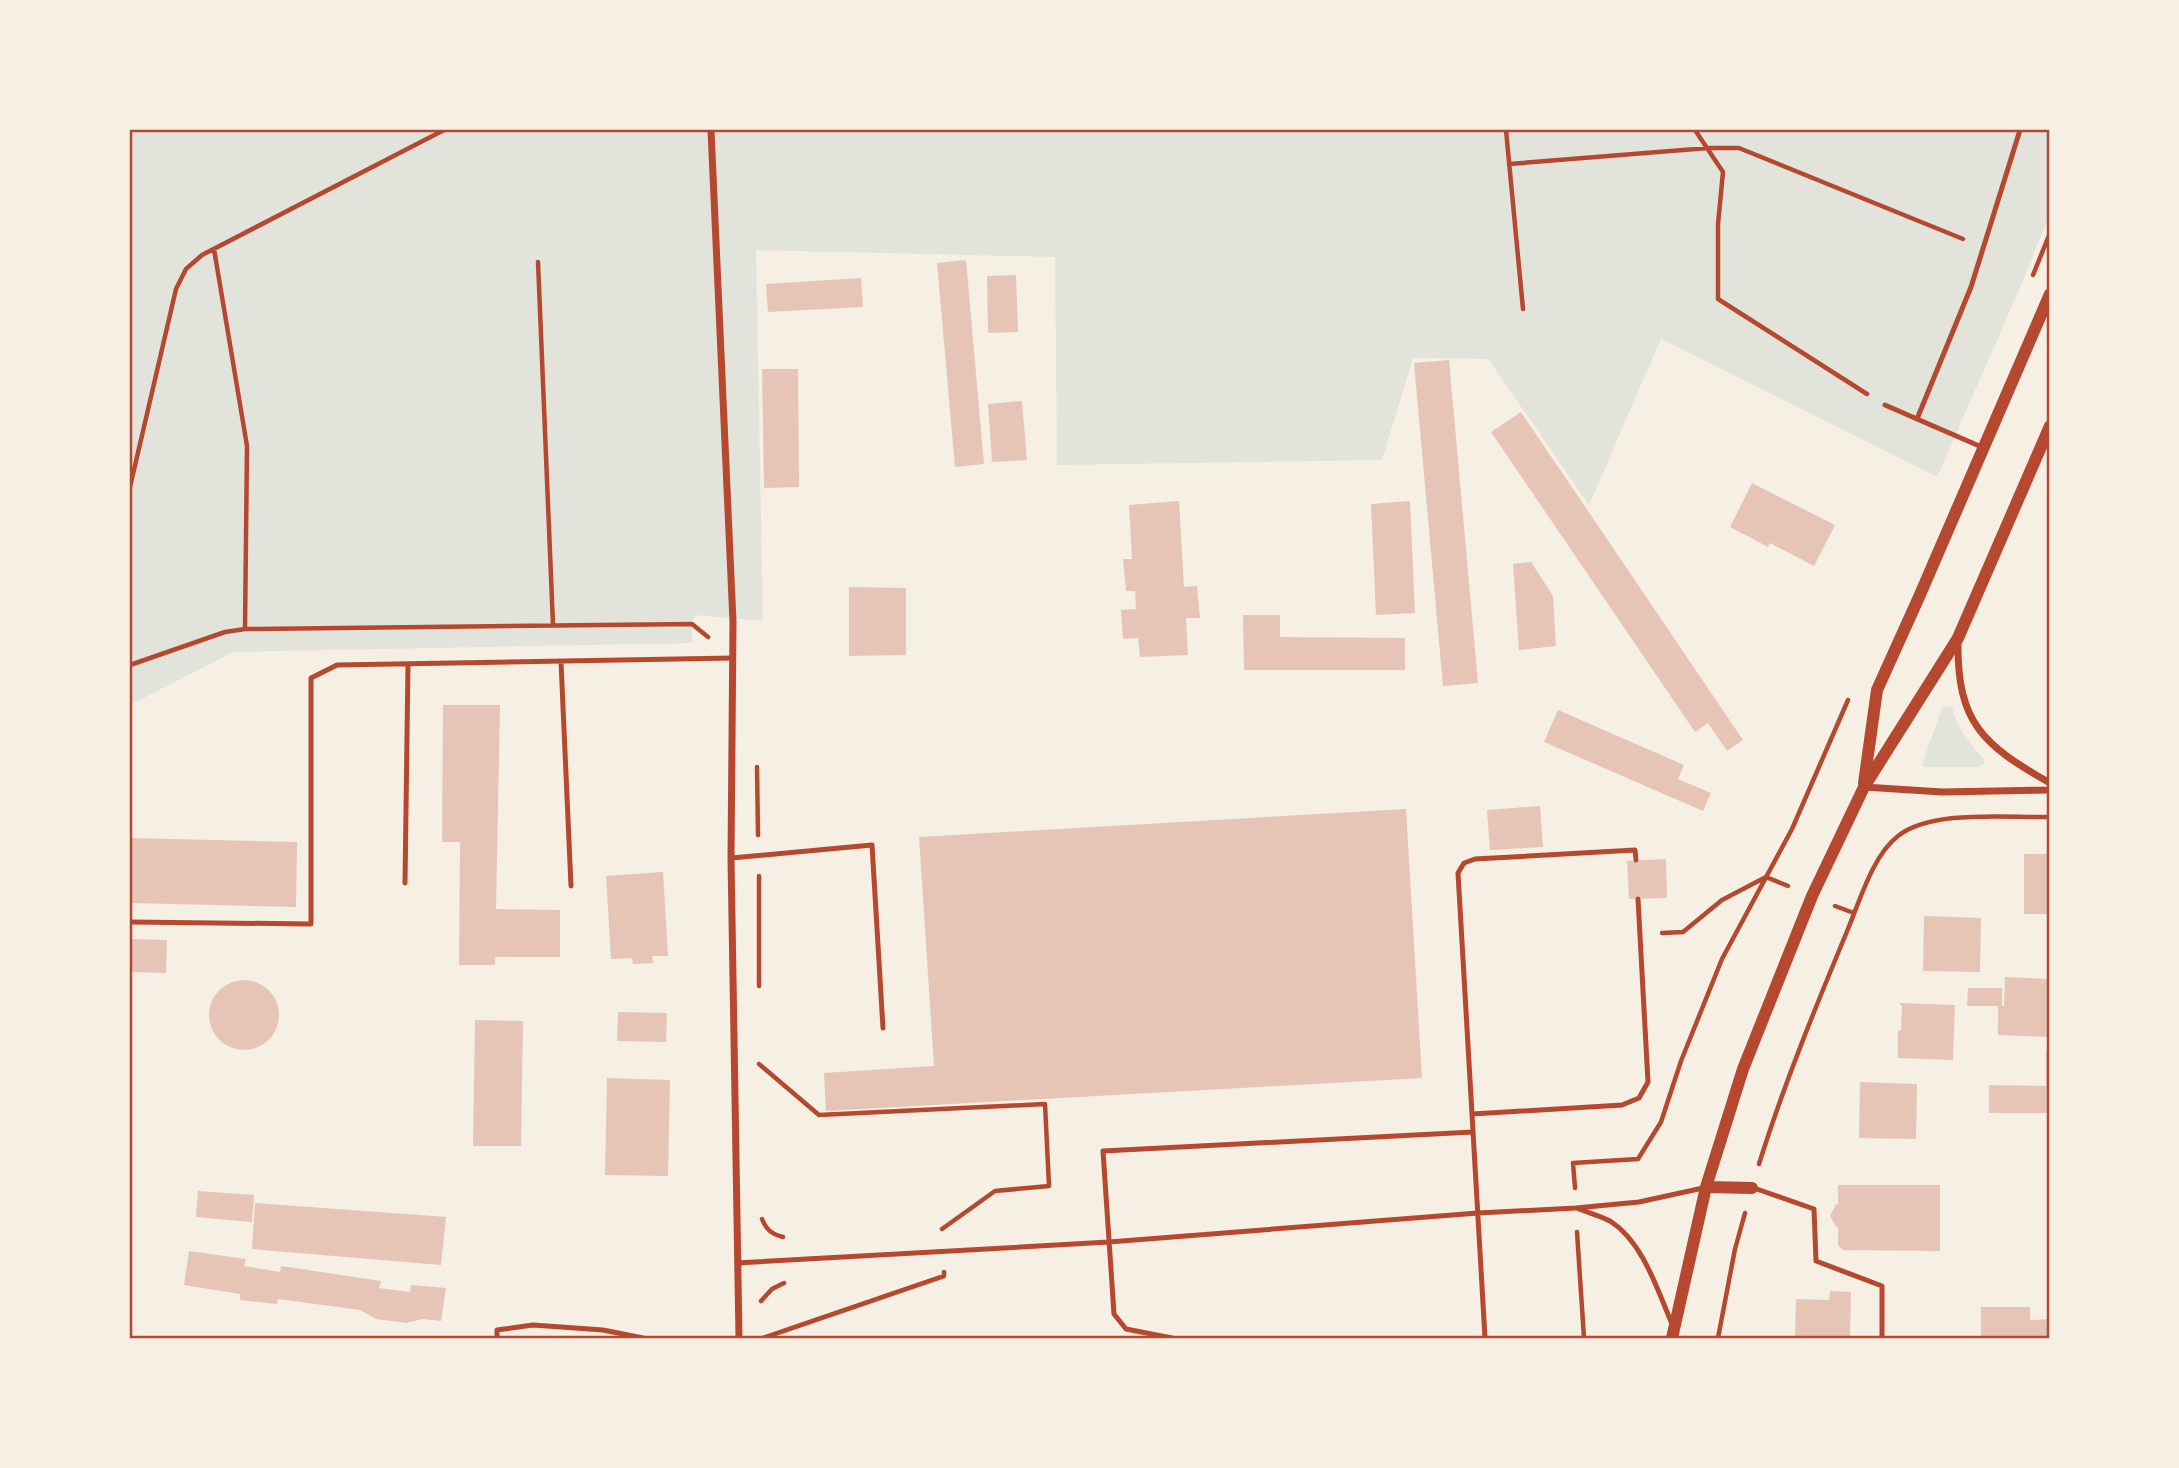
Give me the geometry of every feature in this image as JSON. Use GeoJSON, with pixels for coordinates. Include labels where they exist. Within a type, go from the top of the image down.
{"type":"FeatureCollection","features":[{"type":"Feature","properties":{"kind":"street"},"geometry":{"type":"LineString","coordinates":[[711,130],[733,622],[730,858],[739,1339]]}},
{"type":"Feature","properties":{"kind":"street"},"geometry":{"type":"LineString","coordinates":[[1864,787],[1877,690],[2049,294]]}},
{"type":"Feature","properties":{"kind":"street"},"geometry":{"type":"LineString","coordinates":[[1673,1334],[1706,1187],[1743,1069],[1812,896],[1864,787],[1958,638],[2049,426]]}},
{"type":"Feature","properties":{"kind":"street"},"geometry":{"type":"LineString","coordinates":[[1958,638],[1957,674],[1966,710],[1986,740],[2015,763],[2049,783]]}},
{"type":"Feature","properties":{"kind":"street"},"geometry":{"type":"LineString","coordinates":[[1864,787],[1942,792],[2049,790]]}},
{"type":"Feature","properties":{"kind":"street"},"geometry":{"type":"LineString","coordinates":[[1706,1187],[1752,1188]]}},
{"type":"Feature","properties":{"kind":"lane"},"geometry":{"type":"LineString","coordinates":[[1917,419],[1971,287],[2020,130]]}},
{"type":"Feature","properties":{"kind":"lane"},"geometry":{"type":"LineString","coordinates":[[1885,405],[1984,448]]}},
{"type":"Feature","properties":{"kind":"lane"},"geometry":{"type":"LineString","coordinates":[[130,922],[311,925],[311,678],[337,665],[733,658]]}},
{"type":"Feature","properties":{"kind":"lane"},"geometry":{"type":"LineString","coordinates":[[561,662],[570,886]]}},
{"type":"Feature","properties":{"kind":"lane"},"geometry":{"type":"LineString","coordinates":[[405,883],[408,664]]}},
{"type":"Feature","properties":{"kind":"lane"},"geometry":{"type":"LineString","coordinates":[[730,858],[872,845],[883,1028]]}},
{"type":"Feature","properties":{"kind":"lane"},"geometry":{"type":"LineString","coordinates":[[1485,1339],[1457,879],[1460,868],[1469,860],[1475,859],[1635,850],[1636,860]]}},
{"type":"Feature","properties":{"kind":"lane"},"geometry":{"type":"LineString","coordinates":[[1472,1114],[1622,1105],[1639,1098],[1647,1082],[1638,899]]}},
{"type":"Feature","properties":{"kind":"lane"},"geometry":{"type":"LineString","coordinates":[[1172,1339],[1126,1329],[1114,1314],[1103,1151],[1473,1132]]}},
{"type":"Feature","properties":{"kind":"lane"},"geometry":{"type":"LineString","coordinates":[[737,1263],[1109,1242],[1478,1213],[1576,1208],[1639,1202],[1706,1187]]}},
{"type":"Feature","properties":{"kind":"lane"},"geometry":{"type":"LineString","coordinates":[[1752,1188],[1814,1209],[1816,1261],[1882,1286],[1882,1339]]}},
{"type":"Feature","properties":{"kind":"lane"},"geometry":{"type":"LineString","coordinates":[[1576,1208],[1610,1221],[1633,1243],[1654,1281],[1673,1334]]}},
{"type":"Feature","properties":{"kind":"lane"},"geometry":{"type":"LineString","coordinates":[[497,1339],[497,1330],[533,1325],[603,1330],[643,1339]]}},
{"type":"Feature","properties":{"kind":"path"},"geometry":{"type":"LineString","coordinates":[[130,487],[176,289],[186,269],[202,255],[444,130]]}},
{"type":"Feature","properties":{"kind":"path"},"geometry":{"type":"LineString","coordinates":[[1506,130],[1523,309]]}},
{"type":"Feature","properties":{"kind":"path"},"geometry":{"type":"LineString","coordinates":[[1695,130],[1723,172],[1718,224],[1717,299],[1885,405]]}},
{"type":"Feature","properties":{"kind":"path"},"geometry":{"type":"LineString","coordinates":[[1509,164],[1708,148],[1739,148],[1983,247]]}},
{"type":"Feature","properties":{"kind":"path"},"geometry":{"type":"LineString","coordinates":[[2030,282],[2049,233]]}},
{"type":"Feature","properties":{"kind":"path"},"geometry":{"type":"LineString","coordinates":[[214,249],[247,446],[245,629]]}},
{"type":"Feature","properties":{"kind":"path"},"geometry":{"type":"LineString","coordinates":[[538,262],[553,625]]}},
{"type":"Feature","properties":{"kind":"path"},"geometry":{"type":"LineString","coordinates":[[130,664],[225,632],[245,629],[692,624]]}},
{"type":"Feature","properties":{"kind":"path"},"geometry":{"type":"LineString","coordinates":[[1584,1339],[1573,1163],[1638,1159],[1661,1122],[1681,1061],[1721,959],[1792,829],[1853,691]]}},
{"type":"Feature","properties":{"kind":"path"},"geometry":{"type":"LineString","coordinates":[[755,764],[758,771],[759,995]]}},
{"type":"Feature","properties":{"kind":"path"},"geometry":{"type":"LineString","coordinates":[[1718,1339],[1735,1249],[1770,1131],[1821,995],[1880,854],[1899,835],[1922,824],[1950,818],[2049,817]]}},
{"type":"Feature","properties":{"kind":"path"},"geometry":{"type":"LineString","coordinates":[[1640,934],[1683,932],[1722,900],[1766,877]]}},
{"type":"Feature","properties":{"kind":"path"},"geometry":{"type":"LineString","coordinates":[[759,1077],[759,1064],[819,1115],[1045,1104],[1049,1186],[995,1191],[942,1229],[944,1276],[764,1339]]}},
{"type":"Feature","properties":{"kind":"path"},"geometry":{"type":"LineString","coordinates":[[757,1309],[772,1289],[784,1283],[794,1283],[794,1236],[774,1235],[766,1228],[762,1218]]}},
{"type":"Feature","properties":{"kind":"shaded area"},"geometry":{"type":"Polygon","coordinates":[[[130,130],[2049,130],[2049,216],[1937,477],[1661,339],[1589,505],[1488,359],[1413,358],[1382,460],[1057,465],[1055,257],[756,250],[763,621],[695,615],[692,643],[233,652],[130,705],[130,130]]]}},
{"type":"Feature","properties":{"kind":"shaded area"},"geometry":{"type":"Polygon","coordinates":[[[1948,706],[1952,707],[1961,730],[1985,761],[1983,765],[1924,767],[1922,764],[1941,711],[1948,706]]]}},
{"type":"Feature","properties":{"kind":"building"},"geometry":{"type":"Polygon","coordinates":[[[966,260],[984,464],[955,467],[937,263],[966,260]]]}},
{"type":"Feature","properties":{"kind":"building"},"geometry":{"type":"Polygon","coordinates":[[[1016,275],[1018,332],[988,333],[987,276],[1016,275]]]}},
{"type":"Feature","properties":{"kind":"building"},"geometry":{"type":"Polygon","coordinates":[[[861,278],[863,307],[768,312],[766,284],[861,278]]]}},
{"type":"Feature","properties":{"kind":"building"},"geometry":{"type":"Polygon","coordinates":[[[1449,360],[1478,683],[1443,686],[1414,363],[1449,360]]]}},
{"type":"Feature","properties":{"kind":"building"},"geometry":{"type":"Polygon","coordinates":[[[762,369],[798,369],[799,487],[764,488],[762,369]]]}},
{"type":"Feature","properties":{"kind":"building"},"geometry":{"type":"Polygon","coordinates":[[[1022,401],[1027,460],[992,462],[988,404],[1022,401]]]}},
{"type":"Feature","properties":{"kind":"building"},"geometry":{"type":"Polygon","coordinates":[[[1521,412],[1743,740],[1727,751],[1708,723],[1695,732],[1491,432],[1521,412]]]}},
{"type":"Feature","properties":{"kind":"building"},"geometry":{"type":"Polygon","coordinates":[[[1752,483],[1835,525],[1814,566],[1770,543],[1768,547],[1730,527],[1752,483]]]}},
{"type":"Feature","properties":{"kind":"building"},"geometry":{"type":"Polygon","coordinates":[[[1179,501],[1184,587],[1197,586],[1200,618],[1186,618],[1188,655],[1140,657],[1138,638],[1123,639],[1121,610],[1136,609],[1135,591],[1126,591],[1123,559],[1132,559],[1129,505],[1179,501]]]}},
{"type":"Feature","properties":{"kind":"building"},"geometry":{"type":"Polygon","coordinates":[[[1410,501],[1415,613],[1376,615],[1371,504],[1410,501]]]}},
{"type":"Feature","properties":{"kind":"building"},"geometry":{"type":"Polygon","coordinates":[[[1531,562],[1553,596],[1556,646],[1519,650],[1513,564],[1531,562]]]}},
{"type":"Feature","properties":{"kind":"building"},"geometry":{"type":"Polygon","coordinates":[[[849,587],[906,588],[906,655],[849,656],[849,587]]]}},
{"type":"Feature","properties":{"kind":"building"},"geometry":{"type":"Polygon","coordinates":[[[1243,615],[1280,615],[1280,637],[1405,638],[1405,670],[1244,670],[1243,615]]]}},
{"type":"Feature","properties":{"kind":"building"},"geometry":{"type":"Polygon","coordinates":[[[443,705],[500,705],[496,909],[560,910],[560,957],[495,957],[495,965],[459,965],[460,842],[442,842],[443,705]]]}},
{"type":"Feature","properties":{"kind":"building"},"geometry":{"type":"Polygon","coordinates":[[[1558,710],[1684,765],[1678,779],[1711,793],[1703,811],[1544,742],[1558,710]]]}},
{"type":"Feature","properties":{"kind":"building"},"geometry":{"type":"Polygon","coordinates":[[[1540,806],[1543,847],[1490,850],[1487,810],[1540,806]]]}},
{"type":"Feature","properties":{"kind":"building"},"geometry":{"type":"Polygon","coordinates":[[[1406,809],[1422,1078],[826,1111],[824,1073],[934,1066],[919,837],[1406,809]]]}},
{"type":"Feature","properties":{"kind":"building"},"geometry":{"type":"Polygon","coordinates":[[[130,838],[297,842],[296,907],[130,903],[130,838]]]}},
{"type":"Feature","properties":{"kind":"building"},"geometry":{"type":"Polygon","coordinates":[[[2024,854],[2050,854],[2050,914],[2024,914],[2024,854]]]}},
{"type":"Feature","properties":{"kind":"building"},"geometry":{"type":"Polygon","coordinates":[[[1666,859],[1667,898],[1629,899],[1627,861],[1666,859]]]}},
{"type":"Feature","properties":{"kind":"building"},"geometry":{"type":"Polygon","coordinates":[[[663,872],[668,956],[652,956],[653,963],[633,964],[632,958],[611,959],[606,876],[663,872]]]}},
{"type":"Feature","properties":{"kind":"building"},"geometry":{"type":"Polygon","coordinates":[[[1924,916],[1981,918],[1980,972],[1923,971],[1924,916]]]}},
{"type":"Feature","properties":{"kind":"building"},"geometry":{"type":"Polygon","coordinates":[[[130,939],[167,940],[166,973],[130,972],[130,939]]]}},
{"type":"Feature","properties":{"kind":"building"},"geometry":{"type":"Polygon","coordinates":[[[2005,977],[2050,979],[2050,1037],[1998,1035],[1998,1006],[1967,1006],[1968,988],[2002,988],[2004,1006],[2005,977]]]}},
{"type":"Feature","properties":{"kind":"building"},"geometry":{"type":"Polygon","coordinates":[[[237,980],[251,980],[264,986],[273,995],[279,1015],[277,1028],[269,1040],[251,1050],[237,1050],[224,1044],[215,1035],[209,1022],[209,1008],[215,995],[224,986],[237,980]]]}},
{"type":"Feature","properties":{"kind":"building"},"geometry":{"type":"Polygon","coordinates":[[[1899,1003],[1955,1005],[1953,1060],[1898,1058],[1902,1006],[1899,1003]]]}},
{"type":"Feature","properties":{"kind":"building"},"geometry":{"type":"Polygon","coordinates":[[[618,1012],[667,1013],[666,1042],[617,1041],[618,1012]]]}},
{"type":"Feature","properties":{"kind":"building"},"geometry":{"type":"Polygon","coordinates":[[[475,1020],[523,1021],[521,1146],[473,1146],[475,1020]]]}},
{"type":"Feature","properties":{"kind":"building"},"geometry":{"type":"Polygon","coordinates":[[[2046,1051],[2050,1051],[2050,1113],[1989,1113],[1989,1085],[2046,1086],[2046,1051]]]}},
{"type":"Feature","properties":{"kind":"building"},"geometry":{"type":"Polygon","coordinates":[[[607,1078],[670,1080],[668,1176],[605,1175],[607,1078]]]}},
{"type":"Feature","properties":{"kind":"building"},"geometry":{"type":"Polygon","coordinates":[[[1860,1082],[1917,1084],[1916,1139],[1859,1138],[1860,1082]]]}},
{"type":"Feature","properties":{"kind":"building"},"geometry":{"type":"Polygon","coordinates":[[[1838,1185],[1940,1185],[1940,1251],[1843,1250],[1838,1245],[1838,1227],[1830,1216],[1838,1204],[1838,1185]]]}},
{"type":"Feature","properties":{"kind":"building"},"geometry":{"type":"Polygon","coordinates":[[[198,1191],[254,1195],[252,1222],[196,1217],[198,1191]]]}},
{"type":"Feature","properties":{"kind":"building"},"geometry":{"type":"Polygon","coordinates":[[[255,1203],[446,1217],[441,1265],[252,1249],[255,1203]]]}},
{"type":"Feature","properties":{"kind":"building"},"geometry":{"type":"Polygon","coordinates":[[[189,1251],[246,1259],[244,1266],[280,1272],[281,1266],[381,1281],[379,1288],[410,1292],[411,1285],[446,1288],[441,1321],[423,1319],[406,1323],[376,1319],[360,1310],[278,1299],[277,1304],[240,1300],[240,1294],[184,1285],[189,1251]]]}},
{"type":"Feature","properties":{"kind":"building"},"geometry":{"type":"Polygon","coordinates":[[[1830,1291],[1851,1292],[1850,1338],[1795,1338],[1796,1299],[1829,1300],[1830,1291]]]}},
{"type":"Feature","properties":{"kind":"building"},"geometry":{"type":"Polygon","coordinates":[[[1981,1307],[2030,1307],[2030,1320],[2050,1319],[2050,1338],[1981,1338],[1981,1307]]]}}]}
